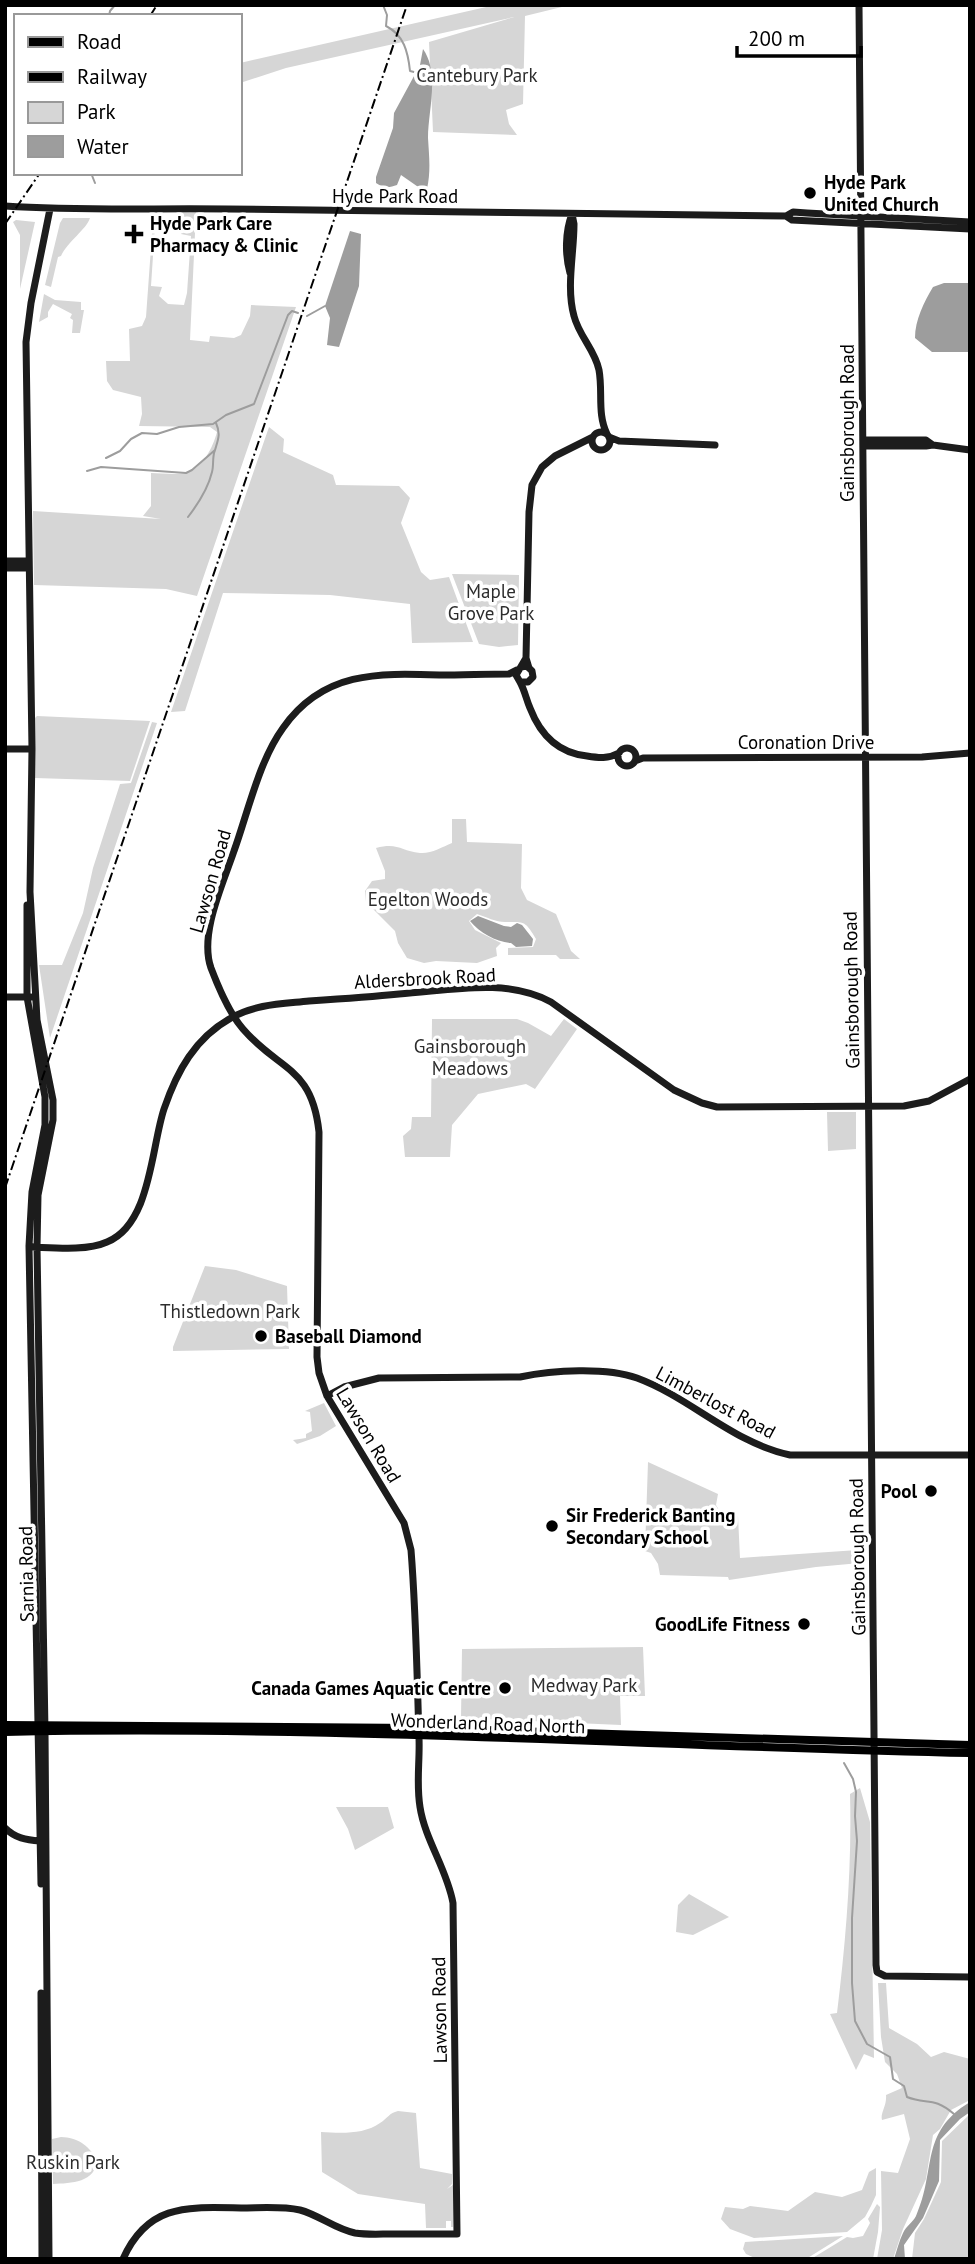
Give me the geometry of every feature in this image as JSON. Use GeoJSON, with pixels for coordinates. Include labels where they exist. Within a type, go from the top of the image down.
{"type":"FeatureCollection","features":[{"type":"Feature","properties":{"kind":"main road","name":"Wonderland Road North"},"geometry":{"type":"LineString","coordinates":[[5,1725],[42,1728],[419,1732],[850,1743],[875,1747],[966,1745]]}},
{"type":"Feature","properties":{"kind":"main road","name":"Wonderland Road North"},"geometry":{"type":"LineString","coordinates":[[5,1732],[42,1728]]}},
{"type":"Feature","properties":{"kind":"main road","name":"Wonderland Road North"},"geometry":{"type":"LineString","coordinates":[[419,1732],[875,1747],[970,1753]]}},
{"type":"Feature","properties":{"kind":"street","name":"Gainsborough Road"},"geometry":{"type":"LineString","coordinates":[[859,5],[876,1965],[879,1974],[885,1976],[970,1977]]}},
{"type":"Feature","properties":{"kind":"street","name":"Hyde Park Road"},"geometry":{"type":"LineString","coordinates":[[5,206],[50,209],[786,216],[793,212],[970,229]]}},
{"type":"Feature","properties":{"kind":"street","name":"Sarnia Road"},"geometry":{"type":"LineString","coordinates":[[49,2259],[32,1192],[45,1125],[45,1097],[31,997],[32,749],[27,325],[50,209]]}},
{"type":"Feature","properties":{"kind":"street"},"geometry":{"type":"LineString","coordinates":[[572,214],[574,236],[570,292],[574,317],[597,360],[601,418],[608,439]]}},
{"type":"Feature","properties":{"kind":"street","name":"Hyde Park Road"},"geometry":{"type":"LineString","coordinates":[[861,219],[970,222]]}},
{"type":"Feature","properties":{"kind":"street"},"geometry":{"type":"LineString","coordinates":[[601,418],[595,438],[599,449],[608,439]]}},
{"type":"Feature","properties":{"kind":"street"},"geometry":{"type":"LineString","coordinates":[[611,758],[626,748],[638,758],[627,766],[611,758],[575,755],[550,740],[534,717],[522,681],[519,670],[526,658],[528,512],[532,485],[542,467],[549,461],[602,432],[608,439],[619,442],[715,445]]}},
{"type":"Feature","properties":{"kind":"street"},"geometry":{"type":"LineString","coordinates":[[863,443],[933,444],[970,450]]}},
{"type":"Feature","properties":{"kind":"street"},"geometry":{"type":"LineString","coordinates":[[5,561],[28,565]]}},
{"type":"Feature","properties":{"kind":"street"},"geometry":{"type":"LineString","coordinates":[[5,568],[28,565]]}},
{"type":"Feature","properties":{"kind":"street"},"geometry":{"type":"LineString","coordinates":[[519,670],[533,675],[522,681]]}},
{"type":"Feature","properties":{"kind":"street","name":"Lawson Road"},"geometry":{"type":"LineString","coordinates":[[123,2259],[132,2241],[146,2224],[160,2215],[187,2208],[299,2210],[356,2234],[457,2234],[453,1903],[450,1887],[425,1826],[416,1778],[419,1732],[411,1550],[404,1523],[327,1396],[317,1357],[317,1113],[310,1093],[301,1079],[254,1040],[234,1017],[211,967],[208,932],[269,753],[282,728],[300,708],[321,691],[343,681],[370,675],[519,670]]}},
{"type":"Feature","properties":{"kind":"street"},"geometry":{"type":"LineString","coordinates":[[5,750],[32,749]]}},
{"type":"Feature","properties":{"kind":"street"},"geometry":{"type":"LineString","coordinates":[[619,753],[619,762]]}},
{"type":"Feature","properties":{"kind":"street","name":"Coronation Drive"},"geometry":{"type":"LineString","coordinates":[[638,758],[864,758],[970,753]]}},
{"type":"Feature","properties":{"kind":"street","name":"Aldersbrook Road"},"geometry":{"type":"LineString","coordinates":[[33,1247],[93,1245],[106,1242],[128,1227],[149,1173],[163,1111],[194,1047],[209,1032],[234,1017],[263,1005],[445,990],[513,989],[537,994],[674,1090],[702,1103],[733,1108],[868,1104],[904,1106],[929,1101],[970,1079]]}},
{"type":"Feature","properties":{"kind":"street"},"geometry":{"type":"LineString","coordinates":[[5,997],[31,997]]}},
{"type":"Feature","properties":{"kind":"street","name":"Sarnia Road"},"geometry":{"type":"LineString","coordinates":[[33,1247],[38,1195],[53,1120],[51,1082],[40,1053]]}},
{"type":"Feature","properties":{"kind":"street","name":"Limberlost Road"},"geometry":{"type":"LineString","coordinates":[[327,1396],[344,1387],[379,1378],[508,1377],[539,1373],[608,1372],[636,1378],[666,1392],[754,1444],[771,1451],[790,1455],[970,1455]]}},
{"type":"Feature","properties":{"kind":"street"},"geometry":{"type":"LineString","coordinates":[[850,1743],[866,1737],[874,1724]]}},
{"type":"Feature","properties":{"kind":"street","name":"Sarnia Road"},"geometry":{"type":"LineString","coordinates":[[42,1728],[42,2259]]}},
{"type":"Feature","properties":{"kind":"street"},"geometry":{"type":"LineString","coordinates":[[5,1828],[26,1840],[40,1841]]}},
{"type":"Feature","properties":{"kind":"green space","name":"Cantebury Park"},"geometry":{"type":"Polygon","coordinates":[[[495,5],[570,5],[525,16],[523,104],[506,110],[509,124],[517,135],[433,132],[429,42],[514,17],[286,68],[242,82],[242,63],[495,5]]]}},
{"type":"Feature","properties":{"kind":"green space"},"geometry":{"type":"Polygon","coordinates":[[[181,211],[196,212],[190,340],[209,342],[210,336],[234,338],[241,335],[250,316],[251,305],[296,307],[197,596],[166,589],[34,585],[33,511],[161,519],[143,516],[151,506],[151,473],[186,473],[202,462],[213,444],[217,432],[210,427],[139,426],[142,414],[141,397],[113,390],[107,381],[106,361],[130,361],[129,329],[142,326],[146,317],[155,217],[164,217],[166,227],[155,226],[151,286],[162,287],[159,296],[168,304],[184,305],[191,236],[181,234],[181,211]]]}},
{"type":"Feature","properties":{"kind":"green space"},"geometry":{"type":"Polygon","coordinates":[[[63,218],[90,218],[58,257],[51,287],[45,285],[63,218]]]}},
{"type":"Feature","properties":{"kind":"green space"},"geometry":{"type":"Polygon","coordinates":[[[13,222],[35,222],[20,289],[20,235],[13,222]]]}},
{"type":"Feature","properties":{"kind":"green space"},"geometry":{"type":"Polygon","coordinates":[[[44,294],[55,300],[81,302],[81,310],[84,310],[80,333],[72,333],[72,314],[53,304],[48,317],[39,322],[44,294]]]}},
{"type":"Feature","properties":{"kind":"green space"},"geometry":{"type":"Polygon","coordinates":[[[269,427],[284,439],[283,452],[333,475],[336,485],[399,486],[410,498],[401,523],[421,572],[430,580],[449,577],[473,642],[412,643],[410,604],[330,595],[223,593],[185,711],[171,712],[269,427]]]}},
{"type":"Feature","properties":{"kind":"green space","name":"Maple Grove Park"},"geometry":{"type":"Polygon","coordinates":[[[452,574],[519,575],[518,645],[499,647],[479,644],[452,574]]]}},
{"type":"Feature","properties":{"kind":"green space"},"geometry":{"type":"Polygon","coordinates":[[[37,716],[150,721],[130,781],[35,778],[37,716]]]}},
{"type":"Feature","properties":{"kind":"green space"},"geometry":{"type":"Polygon","coordinates":[[[152,722],[157,723],[50,1038],[39,965],[62,965],[83,913],[93,868],[120,784],[131,783],[152,722]]]}},
{"type":"Feature","properties":{"kind":"green space","name":"Egelton Woods"},"geometry":{"type":"Polygon","coordinates":[[[452,819],[466,819],[467,842],[522,844],[521,888],[527,900],[556,914],[571,951],[580,959],[560,959],[556,955],[508,955],[508,948],[533,947],[536,939],[529,928],[520,922],[498,921],[477,914],[469,921],[475,930],[501,943],[496,948],[497,956],[477,963],[424,963],[407,958],[398,943],[395,931],[366,902],[365,891],[372,881],[385,879],[385,871],[376,848],[395,846],[420,853],[436,850],[452,843],[452,819]]]}},
{"type":"Feature","properties":{"kind":"green space","name":"Gainsborough Meadows"},"geometry":{"type":"Polygon","coordinates":[[[432,1019],[517,1019],[551,1036],[564,1019],[577,1029],[535,1089],[526,1084],[478,1094],[452,1125],[450,1157],[405,1157],[403,1136],[411,1129],[412,1117],[431,1117],[432,1019]]]}},
{"type":"Feature","properties":{"kind":"green space"},"geometry":{"type":"Polygon","coordinates":[[[827,1112],[856,1112],[856,1149],[828,1151],[827,1112]]]}},
{"type":"Feature","properties":{"kind":"green space","name":"Thistledown Park"},"geometry":{"type":"Polygon","coordinates":[[[205,1266],[236,1270],[287,1286],[289,1349],[173,1351],[205,1266]]]}},
{"type":"Feature","properties":{"kind":"green space"},"geometry":{"type":"Polygon","coordinates":[[[324,1403],[336,1426],[320,1436],[297,1444],[293,1440],[306,1438],[306,1434],[312,1431],[310,1412],[305,1411],[324,1403]]]}},
{"type":"Feature","properties":{"kind":"green space"},"geometry":{"type":"Polygon","coordinates":[[[648,1462],[718,1494],[716,1505],[723,1517],[738,1516],[740,1558],[858,1550],[860,1563],[729,1580],[728,1577],[660,1575],[658,1564],[651,1553],[645,1551],[648,1462]]]}},
{"type":"Feature","properties":{"kind":"green space","name":"Medway Park"},"geometry":{"type":"Polygon","coordinates":[[[643,1647],[645,1696],[620,1696],[621,1725],[461,1718],[462,1649],[643,1647]]]}},
{"type":"Feature","properties":{"kind":"green space"},"geometry":{"type":"Polygon","coordinates":[[[860,1788],[870,1822],[874,2058],[864,2054],[856,2070],[830,2014],[837,2013],[843,1958],[849,1876],[850,1794],[860,1788]]]}},
{"type":"Feature","properties":{"kind":"green space"},"geometry":{"type":"Polygon","coordinates":[[[336,1807],[388,1807],[394,1828],[355,1850],[336,1807]]]}},
{"type":"Feature","properties":{"kind":"green space"},"geometry":{"type":"Polygon","coordinates":[[[689,1894],[729,1917],[693,1935],[676,1932],[678,1905],[689,1894]]]}},
{"type":"Feature","properties":{"kind":"green space"},"geometry":{"type":"Polygon","coordinates":[[[878,1983],[886,1983],[889,2028],[917,2044],[931,2057],[944,2052],[970,2059],[968,2101],[951,2110],[940,2129],[933,2135],[926,2179],[903,2229],[893,2259],[877,2259],[882,2230],[881,2171],[898,2173],[910,2139],[904,2114],[882,2120],[886,2095],[902,2088],[897,2074],[885,2062],[878,1983]]]}},
{"type":"Feature","properties":{"kind":"green space"},"geometry":{"type":"Polygon","coordinates":[[[398,2111],[416,2113],[420,2168],[452,2174],[452,2184],[447,2189],[453,2185],[453,2227],[451,2221],[446,2221],[446,2228],[426,2228],[425,2204],[358,2194],[322,2172],[321,2132],[366,2130],[398,2111]]]}},
{"type":"Feature","properties":{"kind":"green space"},"geometry":{"type":"Polygon","coordinates":[[[970,2114],[970,2259],[912,2259],[915,2233],[941,2182],[942,2141],[970,2114]]]}},
{"type":"Feature","properties":{"kind":"green space","name":"Ruskin Park"},"geometry":{"type":"Polygon","coordinates":[[[61,2137],[82,2143],[97,2159],[96,2167],[87,2177],[75,2182],[53,2184],[52,2139],[61,2137]]]}},
{"type":"Feature","properties":{"kind":"green space"},"geometry":{"type":"Polygon","coordinates":[[[876,2168],[876,2195],[865,2217],[847,2232],[754,2238],[730,2229],[721,2219],[725,2207],[743,2209],[750,2206],[788,2211],[815,2192],[842,2197],[862,2190],[869,2172],[876,2168]]]}},
{"type":"Feature","properties":{"kind":"green space"},"geometry":{"type":"Polygon","coordinates":[[[877,2204],[880,2207],[873,2259],[811,2259],[847,2237],[863,2236],[870,2223],[868,2219],[877,2204]]]}},
{"type":"Feature","properties":{"kind":"green space"},"geometry":{"type":"Polygon","coordinates":[[[843,2236],[806,2259],[757,2259],[746,2254],[743,2249],[745,2242],[843,2236]]]}},
{"type":"Feature","properties":{"kind":"water"},"geometry":{"type":"Polygon","coordinates":[[[423,49],[431,69],[432,81],[427,189],[424,191],[401,175],[397,185],[384,187],[376,183],[376,177],[393,128],[394,113],[420,65],[423,49]]]}},
{"type":"Feature","properties":{"kind":"water"},"geometry":{"type":"Polygon","coordinates":[[[350,231],[361,234],[359,286],[339,347],[327,345],[330,318],[325,306],[350,231]]]}},
{"type":"Feature","properties":{"kind":"water"},"geometry":{"type":"Polygon","coordinates":[[[944,283],[970,283],[970,352],[932,352],[915,338],[918,318],[926,299],[933,287],[944,283]]]}},
{"type":"Feature","properties":{"kind":"water"},"geometry":{"type":"Polygon","coordinates":[[[478,916],[504,926],[511,927],[517,923],[522,925],[533,939],[532,946],[516,947],[489,936],[470,921],[478,916]]]}},
{"type":"Feature","properties":{"kind":"water"},"geometry":{"type":"Polygon","coordinates":[[[970,2102],[970,2112],[940,2140],[939,2181],[923,2218],[904,2245],[905,2259],[894,2259],[903,2233],[916,2216],[922,2199],[936,2139],[954,2114],[970,2102]]]}},
{"type":"Feature","properties":{"kind":"waterway"},"geometry":{"type":"LineString","coordinates":[[109,14],[115,5]]}},
{"type":"Feature","properties":{"kind":"waterway"},"geometry":{"type":"LineString","coordinates":[[383,5],[387,15],[386,26],[401,39],[410,71],[414,72]]}},
{"type":"Feature","properties":{"kind":"waterway"},"geometry":{"type":"LineString","coordinates":[[92,175],[95,183]]}},
{"type":"Feature","properties":{"kind":"waterway"},"geometry":{"type":"LineString","coordinates":[[307,316],[325,306]]}},
{"type":"Feature","properties":{"kind":"waterway"},"geometry":{"type":"LineString","coordinates":[[106,458],[120,451],[131,439],[142,433],[157,434],[179,427],[213,424],[226,415],[254,404],[288,315],[292,311],[298,313]]}},
{"type":"Feature","properties":{"kind":"waterway"},"geometry":{"type":"LineString","coordinates":[[188,517],[202,496],[213,469],[218,437],[216,423]]}},
{"type":"Feature","properties":{"kind":"waterway"},"geometry":{"type":"LineString","coordinates":[[87,471],[101,467],[186,473],[215,450]]}},
{"type":"Feature","properties":{"kind":"waterway"},"geometry":{"type":"LineString","coordinates":[[844,1763],[853,1779],[856,1792],[857,1841],[852,1918],[855,2021],[867,2044],[890,2057],[893,2079],[904,2086],[907,2097],[935,2103],[954,2114]]}},
{"type":"Feature","properties":{"kind":"railway"},"geometry":{"type":"LineString","coordinates":[[151,14],[157,5]]}},
{"type":"Feature","properties":{"kind":"railway"},"geometry":{"type":"LineString","coordinates":[[5,1188],[407,5]]}},
{"type":"Feature","properties":{"kind":"railway"},"geometry":{"type":"LineString","coordinates":[[5,224],[39,175]]}},
{"type":"Feature","properties":{"kind":"place","name":"Hyde Park United Church"},"geometry":{"type":"Point","coordinates":[810,193]}},
{"type":"Feature","properties":{"kind":"place","name":"Hyde Park Care Pharmacy & Clinic"},"geometry":{"type":"Point","coordinates":[134,234]}},
{"type":"Feature","properties":{"kind":"place","name":"Baseball Diamond"},"geometry":{"type":"Point","coordinates":[261,1336]}},
{"type":"Feature","properties":{"kind":"place","name":"Pool"},"geometry":{"type":"Point","coordinates":[931,1491]}},
{"type":"Feature","properties":{"kind":"place","name":"Sir Frederick Banting Secondary School"},"geometry":{"type":"Point","coordinates":[552,1526]}},
{"type":"Feature","properties":{"kind":"place","name":"GoodLife Fitness"},"geometry":{"type":"Point","coordinates":[804,1624]}},
{"type":"Feature","properties":{"kind":"place","name":"Canada Games Aquatic Centre"},"geometry":{"type":"Point","coordinates":[505,1688]}}]}
